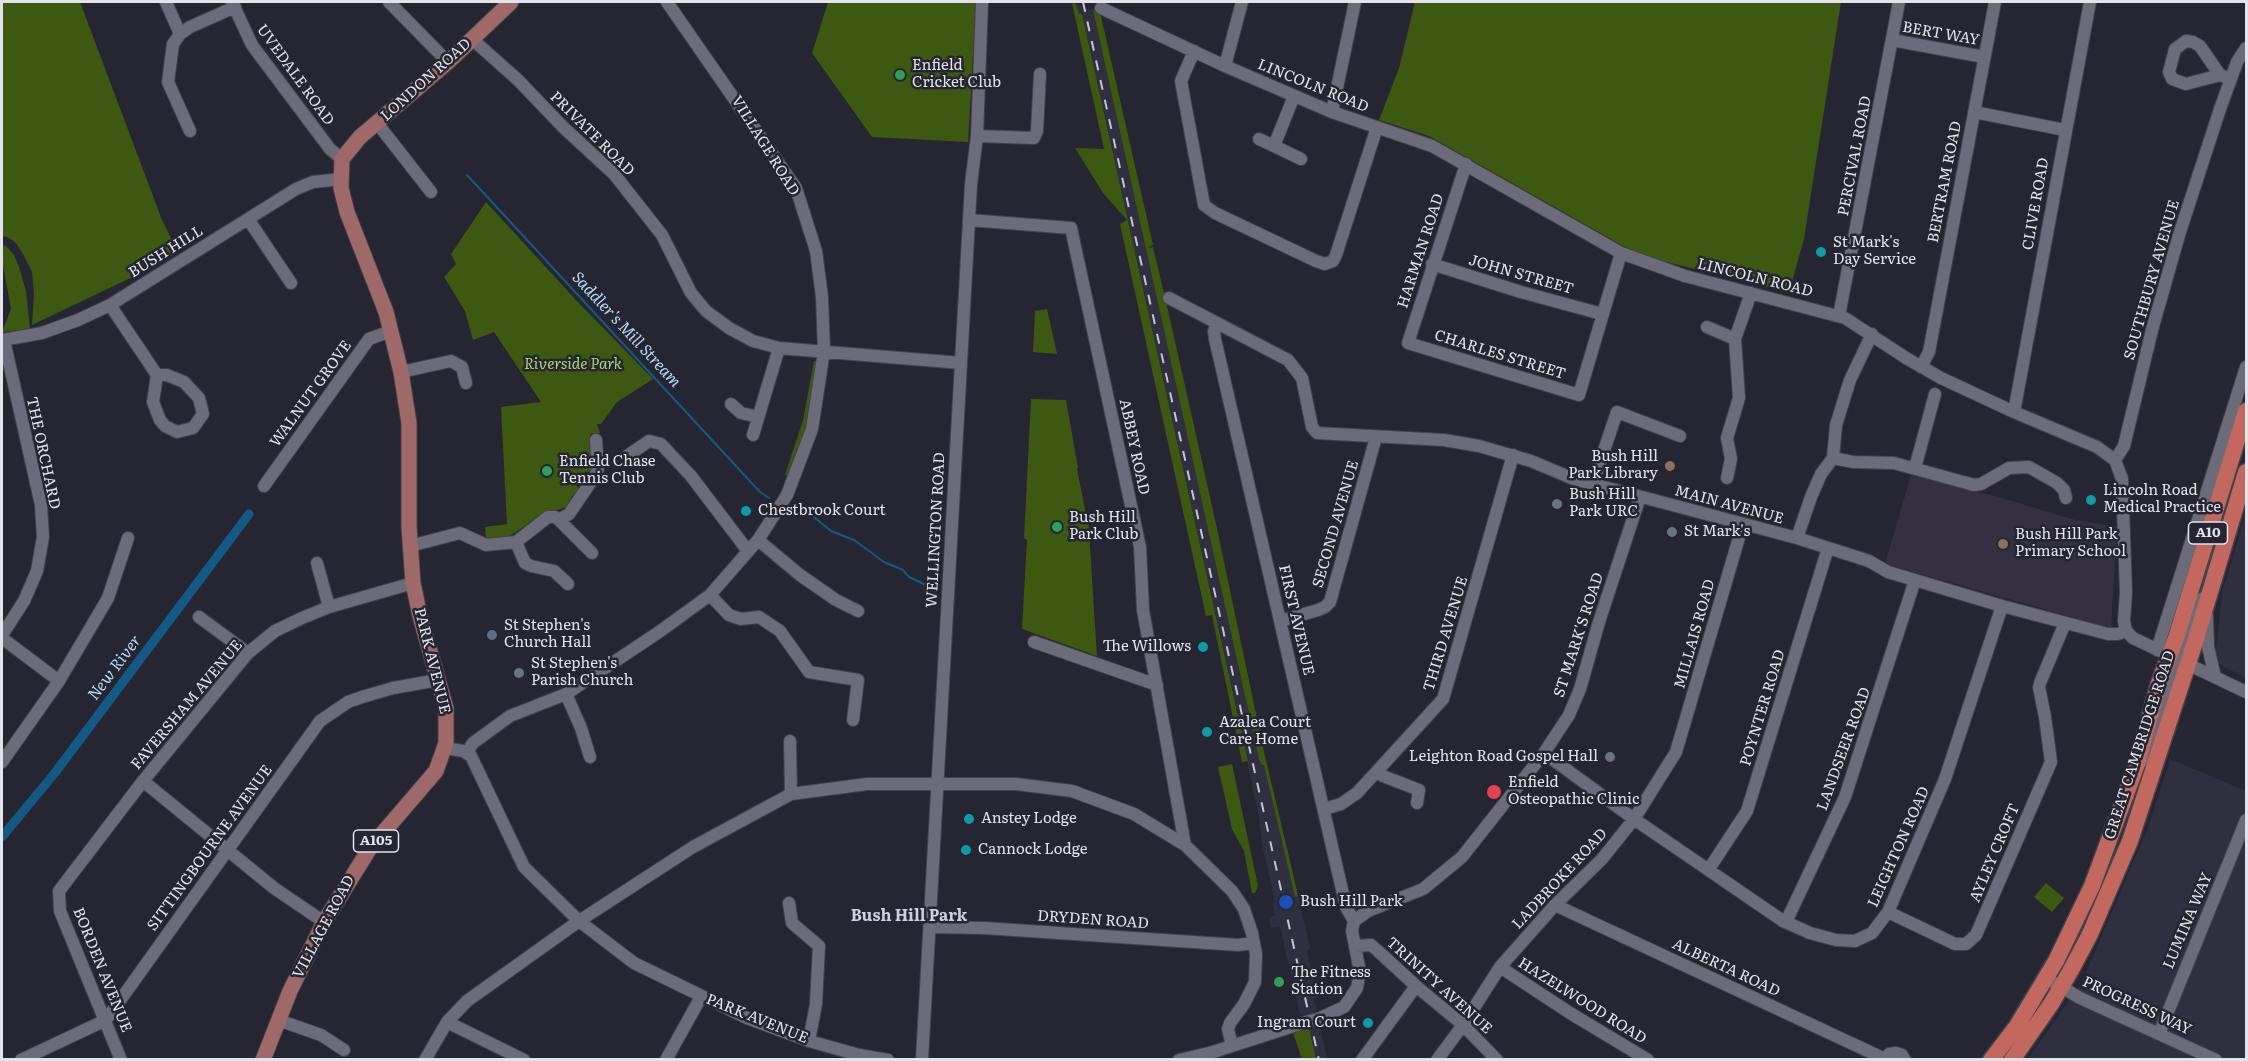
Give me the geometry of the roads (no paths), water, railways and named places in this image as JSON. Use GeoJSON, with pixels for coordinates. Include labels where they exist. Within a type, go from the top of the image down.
{"type":"FeatureCollection","features":[{"type":"Feature","properties":{"kind":"highway","name":"GREAT CAMBRIDGE ROAD"},"geometry":{"type":"LineString","coordinates":[[1990,1059],[2017,1026],[2046,978],[2084,905],[2136,767],[2159,683],[2163,652],[2194,579],[2247,411]]}},
{"type":"Feature","properties":{"kind":"highway","name":"GREAT CAMBRIDGE ROAD"},"geometry":{"type":"LineString","coordinates":[[2012,1059],[2061,986],[2090,934],[2130,842],[2188,665],[2247,472]]}},
{"type":"Feature","properties":{"kind":"highway","name":"A10"},"geometry":{"type":"LineString","coordinates":[[2194,579],[2203,578],[2220,536],[2232,520]]}},
{"type":"Feature","properties":{"kind":"main road","name":"LONDON ROAD"},"geometry":{"type":"LineString","coordinates":[[342,159],[360,137],[448,62],[511,2]]}},
{"type":"Feature","properties":{"kind":"main road","name":"PARK AVENUE"},"geometry":{"type":"LineString","coordinates":[[342,159],[341,179],[347,212],[383,303],[400,372],[410,439],[410,546],[413,583],[447,713],[445,748]]}},
{"type":"Feature","properties":{"kind":"main road","name":"VILLAGE ROAD"},"geometry":{"type":"LineString","coordinates":[[263,1059],[305,958],[324,922],[370,848],[436,771],[445,748]]}},
{"type":"Feature","properties":{"kind":"street"},"geometry":{"type":"LineString","coordinates":[[166,2],[180,34]]}},
{"type":"Feature","properties":{"kind":"street"},"geometry":{"type":"LineString","coordinates":[[389,2],[448,62]]}},
{"type":"Feature","properties":{"kind":"street","name":"VILLAGE ROAD"},"geometry":{"type":"LineString","coordinates":[[466,752],[473,743],[510,716],[566,694],[710,595],[758,540],[787,495],[812,429],[824,351],[822,297],[816,252],[796,188],[667,2]]}},
{"type":"Feature","properties":{"kind":"street","name":"WELLINGTON ROAD"},"geometry":{"type":"LineString","coordinates":[[922,1059],[969,220],[977,136],[982,2]]}},
{"type":"Feature","properties":{"kind":"street"},"geometry":{"type":"LineString","coordinates":[[1225,66],[1242,2]]}},
{"type":"Feature","properties":{"kind":"street"},"geometry":{"type":"LineString","coordinates":[[1332,112],[1355,2]]}},
{"type":"Feature","properties":{"kind":"street","name":"PERCIVAL ROAD"},"geometry":{"type":"LineString","coordinates":[[1839,316],[1899,2]]}},
{"type":"Feature","properties":{"kind":"street","name":"BERTRAM ROAD"},"geometry":{"type":"LineString","coordinates":[[1921,367],[1929,352],[1995,2]]}},
{"type":"Feature","properties":{"kind":"street","name":"CLIVE ROAD"},"geometry":{"type":"LineString","coordinates":[[2014,412],[2090,2]]}},
{"type":"Feature","properties":{"kind":"street"},"geometry":{"type":"LineString","coordinates":[[190,131],[168,82],[173,44],[180,34],[190,27],[233,4]]}},
{"type":"Feature","properties":{"kind":"street","name":"UVEDALE ROAD"},"geometry":{"type":"LineString","coordinates":[[233,4],[252,45],[330,149],[342,159]]}},
{"type":"Feature","properties":{"kind":"street","name":"LINCOLN ROAD"},"geometry":{"type":"LineString","coordinates":[[1101,8],[1225,66],[1332,112],[1432,146],[1621,253],[1660,268],[1839,316],[1872,334],[1921,367],[2014,412],[2097,447],[2115,460]]}},
{"type":"Feature","properties":{"kind":"street","name":"PRIVATE ROAD"},"geometry":{"type":"LineString","coordinates":[[472,39],[518,80],[563,127],[614,174],[662,235],[691,293],[706,311],[729,328],[753,341],[779,348],[962,363]]}},
{"type":"Feature","properties":{"kind":"street","name":"BERT WAY"},"geometry":{"type":"LineString","coordinates":[[1892,40],[1984,57]]}},
{"type":"Feature","properties":{"kind":"street","name":"SOUTHBURY AVENUE"},"geometry":{"type":"LineString","coordinates":[[2115,460],[2124,446],[2152,330],[2179,235],[2220,109],[2226,77],[2247,48]]}},
{"type":"Feature","properties":{"kind":"street"},"geometry":{"type":"LineString","coordinates":[[1194,51],[1181,81],[1204,205],[1215,213],[1316,261],[1325,264],[1333,261],[1336,255],[1377,127]]}},
{"type":"Feature","properties":{"kind":"street"},"geometry":{"type":"LineString","coordinates":[[977,136],[1034,138],[1037,131],[1040,74]]}},
{"type":"Feature","properties":{"kind":"street"},"geometry":{"type":"LineString","coordinates":[[1274,146],[1294,96]]}},
{"type":"Feature","properties":{"kind":"street"},"geometry":{"type":"LineString","coordinates":[[1974,112],[2065,130]]}},
{"type":"Feature","properties":{"kind":"street"},"geometry":{"type":"LineString","coordinates":[[377,123],[431,192]]}},
{"type":"Feature","properties":{"kind":"street"},"geometry":{"type":"LineString","coordinates":[[1259,139],[1301,159]]}},
{"type":"Feature","properties":{"kind":"street","name":"HARMAN ROAD"},"geometry":{"type":"LineString","coordinates":[[1412,345],[1408,343],[1466,164]]}},
{"type":"Feature","properties":{"kind":"street","name":"BUSH HILL"},"geometry":{"type":"LineString","coordinates":[[3,340],[42,333],[110,305],[304,185],[322,180],[341,179]]}},
{"type":"Feature","properties":{"kind":"street"},"geometry":{"type":"LineString","coordinates":[[248,219],[291,283]]}},
{"type":"Feature","properties":{"kind":"street","name":"ABBEY ROAD"},"geometry":{"type":"LineString","coordinates":[[969,220],[1071,228],[1140,547],[1143,610],[1185,845]]}},
{"type":"Feature","properties":{"kind":"street"},"geometry":{"type":"LineString","coordinates":[[1602,314],[1621,253]]}},
{"type":"Feature","properties":{"kind":"street","name":"JOHN STREET"},"geometry":{"type":"LineString","coordinates":[[1432,264],[1602,314]]}},
{"type":"Feature","properties":{"kind":"street"},"geometry":{"type":"LineString","coordinates":[[1727,477],[1731,459],[1727,438],[1738,398],[1735,339],[1751,293]]}},
{"type":"Feature","properties":{"kind":"street"},"geometry":{"type":"LineString","coordinates":[[1169,298],[1217,324]]}},
{"type":"Feature","properties":{"kind":"street"},"geometry":{"type":"LineString","coordinates":[[110,305],[157,375],[153,402],[160,420],[165,426],[177,432],[193,428],[202,414],[202,405],[194,390],[175,378],[157,375]]}},
{"type":"Feature","properties":{"kind":"street","name":"CHARLES STREET"},"geometry":{"type":"LineString","coordinates":[[1412,345],[1579,395],[1602,314]]}},
{"type":"Feature","properties":{"kind":"street","name":"MAIN AVENUE"},"geometry":{"type":"LineString","coordinates":[[1217,324],[1277,353],[1296,368],[1302,378],[1312,427],[1317,433],[1444,440],[1513,455],[1575,479],[1797,538],[1869,561],[1888,572],[2002,606],[2108,634],[2126,631]]}},
{"type":"Feature","properties":{"kind":"street","name":"FIRST AVENUE"},"geometry":{"type":"LineString","coordinates":[[1217,324],[1214,331],[1215,339],[1346,907],[1354,921],[1352,931],[1360,972],[1354,996],[1344,1007],[1232,1046]]}},
{"type":"Feature","properties":{"kind":"street"},"geometry":{"type":"LineString","coordinates":[[1707,327],[1735,339]]}},
{"type":"Feature","properties":{"kind":"street","name":"WALNUT GROVE"},"geometry":{"type":"LineString","coordinates":[[264,486],[369,339],[391,332]]}},
{"type":"Feature","properties":{"kind":"street"},"geometry":{"type":"LineString","coordinates":[[1797,538],[1810,497],[1821,474],[1833,458],[1836,425],[1850,380],[1872,334]]}},
{"type":"Feature","properties":{"kind":"street","name":"THE ORCHARD"},"geometry":{"type":"LineString","coordinates":[[2,637],[24,601],[37,571],[43,537],[41,505],[3,340]]}},
{"type":"Feature","properties":{"kind":"street"},"geometry":{"type":"LineString","coordinates":[[753,435],[779,348]]}},
{"type":"Feature","properties":{"kind":"street"},"geometry":{"type":"LineString","coordinates":[[400,372],[451,361],[462,367],[466,383]]}},
{"type":"Feature","properties":{"kind":"street","name":"GREAT CAMBRIDGE ROAD"},"geometry":{"type":"LineString","coordinates":[[2163,652],[2247,368]]}},
{"type":"Feature","properties":{"kind":"street"},"geometry":{"type":"LineString","coordinates":[[1914,468],[1937,402]]}},
{"type":"Feature","properties":{"kind":"street"},"geometry":{"type":"LineString","coordinates":[[731,404],[741,413],[758,417]]}},
{"type":"Feature","properties":{"kind":"street"},"geometry":{"type":"LineString","coordinates":[[1593,483],[1617,412],[1680,436]]}},
{"type":"Feature","properties":{"kind":"street","name":"SECOND AVENUE"},"geometry":{"type":"LineString","coordinates":[[1280,621],[1325,608],[1330,602],[1376,437]]}},
{"type":"Feature","properties":{"kind":"street"},"geometry":{"type":"LineString","coordinates":[[559,519],[569,514],[596,476],[598,469],[596,440]]}},
{"type":"Feature","properties":{"kind":"street"},"geometry":{"type":"LineString","coordinates":[[627,456],[649,441],[661,444],[691,476],[748,551]]}},
{"type":"Feature","properties":{"kind":"street","name":"THIRD AVENUE"},"geometry":{"type":"LineString","coordinates":[[1324,809],[1350,799],[1443,699],[1513,455]]}},
{"type":"Feature","properties":{"kind":"street"},"geometry":{"type":"LineString","coordinates":[[1833,458],[1853,462],[1889,462],[1977,485],[2009,468],[2029,467],[2056,483],[2064,490],[2066,498]]}},
{"type":"Feature","properties":{"kind":"street"},"geometry":{"type":"LineString","coordinates":[[2115,460],[2122,479],[2124,501],[2124,621],[2126,631],[2133,638],[2247,692]]}},
{"type":"Feature","properties":{"kind":"street","name":"ST MARK'S ROAD"},"geometry":{"type":"LineString","coordinates":[[1354,921],[1368,911],[1423,889],[1462,857],[1544,753],[1569,715],[1580,688],[1640,497]]}},
{"type":"Feature","properties":{"kind":"street"},"geometry":{"type":"LineString","coordinates":[[410,546],[460,533],[486,545],[516,542],[548,517],[555,517],[592,553]]}},
{"type":"Feature","properties":{"kind":"street","name":"MILLAIS ROAD"},"geometry":{"type":"LineString","coordinates":[[1676,752],[1743,524]]}},
{"type":"Feature","properties":{"kind":"street"},"geometry":{"type":"LineString","coordinates":[[2,762],[59,681],[108,598],[128,538]]}},
{"type":"Feature","properties":{"kind":"street"},"geometry":{"type":"LineString","coordinates":[[758,540],[836,600],[858,611]]}},
{"type":"Feature","properties":{"kind":"street"},"geometry":{"type":"LineString","coordinates":[[516,542],[525,563],[554,571],[568,584]]}},
{"type":"Feature","properties":{"kind":"street","name":"POYNTER ROAD"},"geometry":{"type":"LineString","coordinates":[[1709,869],[1747,811],[1828,548]]}},
{"type":"Feature","properties":{"kind":"street"},"geometry":{"type":"LineString","coordinates":[[317,563],[329,607]]}},
{"type":"Feature","properties":{"kind":"street","name":"LANDSEER ROAD"},"geometry":{"type":"LineString","coordinates":[[1786,922],[1845,797],[1915,580]]}},
{"type":"Feature","properties":{"kind":"street","name":"FAVERSHAM AVENUE"},"geometry":{"type":"LineString","coordinates":[[59,891],[143,781],[248,653],[275,631],[329,607],[413,583]]}},
{"type":"Feature","properties":{"kind":"street"},"geometry":{"type":"LineString","coordinates":[[710,595],[729,615],[741,619],[759,617],[780,632],[809,672],[858,680],[853,720]]}},
{"type":"Feature","properties":{"kind":"street"},"geometry":{"type":"LineString","coordinates":[[2163,652],[2180,652],[2199,601],[2208,600],[2208,647],[2215,677]]}},
{"type":"Feature","properties":{"kind":"street","name":"LEIGHTON ROAD"},"geometry":{"type":"LineString","coordinates":[[1544,753],[1634,819],[1786,922],[1810,933],[1836,940],[1855,941],[1872,933],[1888,912],[1945,779],[2002,606]]}},
{"type":"Feature","properties":{"kind":"street"},"geometry":{"type":"LineString","coordinates":[[199,617],[248,653]]}},
{"type":"Feature","properties":{"kind":"street","name":"AYLEY CROFT"},"geometry":{"type":"LineString","coordinates":[[1888,912],[1955,944],[1966,944],[1976,935],[2051,762],[2039,685],[2065,624]]}},
{"type":"Feature","properties":{"kind":"street"},"geometry":{"type":"LineString","coordinates":[[2,637],[59,681]]}},
{"type":"Feature","properties":{"kind":"street"},"geometry":{"type":"LineString","coordinates":[[1037,646],[1156,685]]}},
{"type":"Feature","properties":{"kind":"street","name":"A10"},"geometry":{"type":"LineString","coordinates":[[2136,767],[2148,755],[2175,671],[2180,666],[2188,665]]}},
{"type":"Feature","properties":{"kind":"street","name":"SITTINGBOURNE AVENUE"},"geometry":{"type":"LineString","coordinates":[[21,1059],[106,1020],[320,721],[348,702],[362,697],[438,680]]}},
{"type":"Feature","properties":{"kind":"street"},"geometry":{"type":"LineString","coordinates":[[566,694],[590,757]]}},
{"type":"Feature","properties":{"kind":"street"},"geometry":{"type":"LineString","coordinates":[[790,741],[791,794]]}},
{"type":"Feature","properties":{"kind":"street"},"geometry":{"type":"LineString","coordinates":[[445,748],[466,752]]}},
{"type":"Feature","properties":{"kind":"street","name":"PARK AVENUE"},"geometry":{"type":"LineString","coordinates":[[466,752],[471,756],[524,867],[579,921],[634,963],[747,1018],[809,1041],[859,1055],[888,1059]]}},
{"type":"Feature","properties":{"kind":"street","name":"LADBROKE ROAD"},"geometry":{"type":"LineString","coordinates":[[1437,1059],[1463,1025],[1500,967],[1555,905],[1602,859],[1634,819],[1676,752]]}},
{"type":"Feature","properties":{"kind":"street"},"geometry":{"type":"LineString","coordinates":[[1377,771],[1383,776],[1419,790],[1417,803]]}},
{"type":"Feature","properties":{"kind":"street"},"geometry":{"type":"LineString","coordinates":[[143,781],[274,888],[324,922]]}},
{"type":"Feature","properties":{"kind":"street"},"geometry":{"type":"LineString","coordinates":[[425,1059],[447,1022],[467,1002],[579,921],[693,847],[791,794],[867,784],[936,783],[1016,784],[1072,791],[1134,814],[1185,845],[1232,891],[1244,909],[1254,944],[1257,969],[1255,982],[1244,1004],[1230,1023],[1228,1029],[1232,1046],[1187,1059]]}},
{"type":"Feature","properties":{"kind":"street","name":"LUMINA WAY"},"geometry":{"type":"LineString","coordinates":[[2159,1034],[2247,820]]}},
{"type":"Feature","properties":{"kind":"street","name":"BORDEN AVENUE"},"geometry":{"type":"LineString","coordinates":[[59,891],[60,911],[121,1059]]}},
{"type":"Feature","properties":{"kind":"street"},"geometry":{"type":"LineString","coordinates":[[789,903],[792,923],[819,946],[816,1004],[809,1041]]}},
{"type":"Feature","properties":{"kind":"street","name":"ALBERTA ROAD"},"geometry":{"type":"LineString","coordinates":[[1555,905],[1885,1059],[1889,1054],[1896,1053],[1905,1059]]}},
{"type":"Feature","properties":{"kind":"street","name":"DRYDEN ROAD"},"geometry":{"type":"LineString","coordinates":[[930,927],[984,928],[1238,945],[1254,944]]}},
{"type":"Feature","properties":{"kind":"street","name":"TRINITY AVENUE"},"geometry":{"type":"LineString","coordinates":[[1356,946],[1371,945],[1463,1025],[1497,1059]]}},
{"type":"Feature","properties":{"kind":"street","name":"HAZELWOOD ROAD"},"geometry":{"type":"LineString","coordinates":[[1500,967],[1569,1013],[1648,1059]]}},
{"type":"Feature","properties":{"kind":"street","name":"PROGRESS WAY"},"geometry":{"type":"LineString","coordinates":[[2046,978],[2080,998],[2216,1059]]}},
{"type":"Feature","properties":{"kind":"street"},"geometry":{"type":"LineString","coordinates":[[1362,1059],[1416,986]]}},
{"type":"Feature","properties":{"kind":"street"},"geometry":{"type":"LineString","coordinates":[[666,1059],[701,997]]}},
{"type":"Feature","properties":{"kind":"street"},"geometry":{"type":"LineString","coordinates":[[278,1020],[321,1035],[344,1050]]}},
{"type":"Feature","properties":{"kind":"street"},"geometry":{"type":"LineString","coordinates":[[447,1022],[524,1059]]}},
{"type":"Feature","properties":{"kind":"waterway","name":"Saddler's Mill Stream"},"geometry":{"type":"LineString","coordinates":[[467,175],[760,492],[769,498]]}},
{"type":"Feature","properties":{"kind":"waterway","name":"New River"},"geometry":{"type":"LineString","coordinates":[[2,837],[54,774],[249,514]]}},
{"type":"Feature","properties":{"kind":"waterway","name":"Saddler's Mill Stream"},"geometry":{"type":"LineString","coordinates":[[790,514],[810,514],[831,531],[854,540],[884,562],[903,570],[909,577],[928,586],[937,595]]}},
{"type":"Feature","properties":{"kind":"railway"},"geometry":{"type":"LineString","coordinates":[[1083,2],[1319,1060]]}},
{"type":"Feature","properties":{"kind":"place","name":"Enfield Cricket Club"},"geometry":{"type":"Point","coordinates":[900,75]}},
{"type":"Feature","properties":{"kind":"place","name":"St Mark's Day Service"},"geometry":{"type":"Point","coordinates":[1821,252]}},
{"type":"Feature","properties":{"kind":"place","name":"Bush Hill Park Library"},"geometry":{"type":"Point","coordinates":[1670,466]}},
{"type":"Feature","properties":{"kind":"place","name":"Enfield Chase Tennis Club"},"geometry":{"type":"Point","coordinates":[547,471]}},
{"type":"Feature","properties":{"kind":"place","name":"Lincoln Road Medical Practice"},"geometry":{"type":"Point","coordinates":[2091,500]}},
{"type":"Feature","properties":{"kind":"place","name":"Bush Hill Park URC"},"geometry":{"type":"Point","coordinates":[1557,504]}},
{"type":"Feature","properties":{"kind":"place","name":"Chestbrook Court"},"geometry":{"type":"Point","coordinates":[746,511]}},
{"type":"Feature","properties":{"kind":"place","name":"Bush Hill Park Club"},"geometry":{"type":"Point","coordinates":[1057,527]}},
{"type":"Feature","properties":{"kind":"place","name":"St Mark's"},"geometry":{"type":"Point","coordinates":[1672,532]}},
{"type":"Feature","properties":{"kind":"place","name":"Bush Hill Park Primary School"},"geometry":{"type":"Point","coordinates":[2003,544]}},
{"type":"Feature","properties":{"kind":"place","name":"St Stephen's Church Hall"},"geometry":{"type":"Point","coordinates":[492,635]}},
{"type":"Feature","properties":{"kind":"place","name":"The Willows"},"geometry":{"type":"Point","coordinates":[1203,647]}},
{"type":"Feature","properties":{"kind":"place","name":"St Stephen's Parish Church"},"geometry":{"type":"Point","coordinates":[519,673]}},
{"type":"Feature","properties":{"kind":"place","name":"Azalea Court Care Home"},"geometry":{"type":"Point","coordinates":[1207,732]}},
{"type":"Feature","properties":{"kind":"place","name":"Leighton Road Gospel Hall"},"geometry":{"type":"Point","coordinates":[1610,757]}},
{"type":"Feature","properties":{"kind":"place","name":"Enfield Osteopathic Clinic"},"geometry":{"type":"Point","coordinates":[1494,792]}},
{"type":"Feature","properties":{"kind":"place","name":"Anstey Lodge"},"geometry":{"type":"Point","coordinates":[969,819]}},
{"type":"Feature","properties":{"kind":"place","name":"Cannock Lodge"},"geometry":{"type":"Point","coordinates":[966,850]}},
{"type":"Feature","properties":{"kind":"place","name":"Bush Hill Park"},"geometry":{"type":"Point","coordinates":[1286,902]}},
{"type":"Feature","properties":{"kind":"place","name":"The Fitness Station"},"geometry":{"type":"Point","coordinates":[1279,982]}},
{"type":"Feature","properties":{"kind":"place","name":"Ingram Court"},"geometry":{"type":"Point","coordinates":[1368,1023]}},
{"type":"Feature","properties":{"kind":"district","name":"Bush Hill Park"},"geometry":{"type":"Point","coordinates":[909,916]}},
{"type":"Feature","properties":{"kind":"park label","name":"Riverside Park"},"geometry":{"type":"Point","coordinates":[573,365]}}]}
